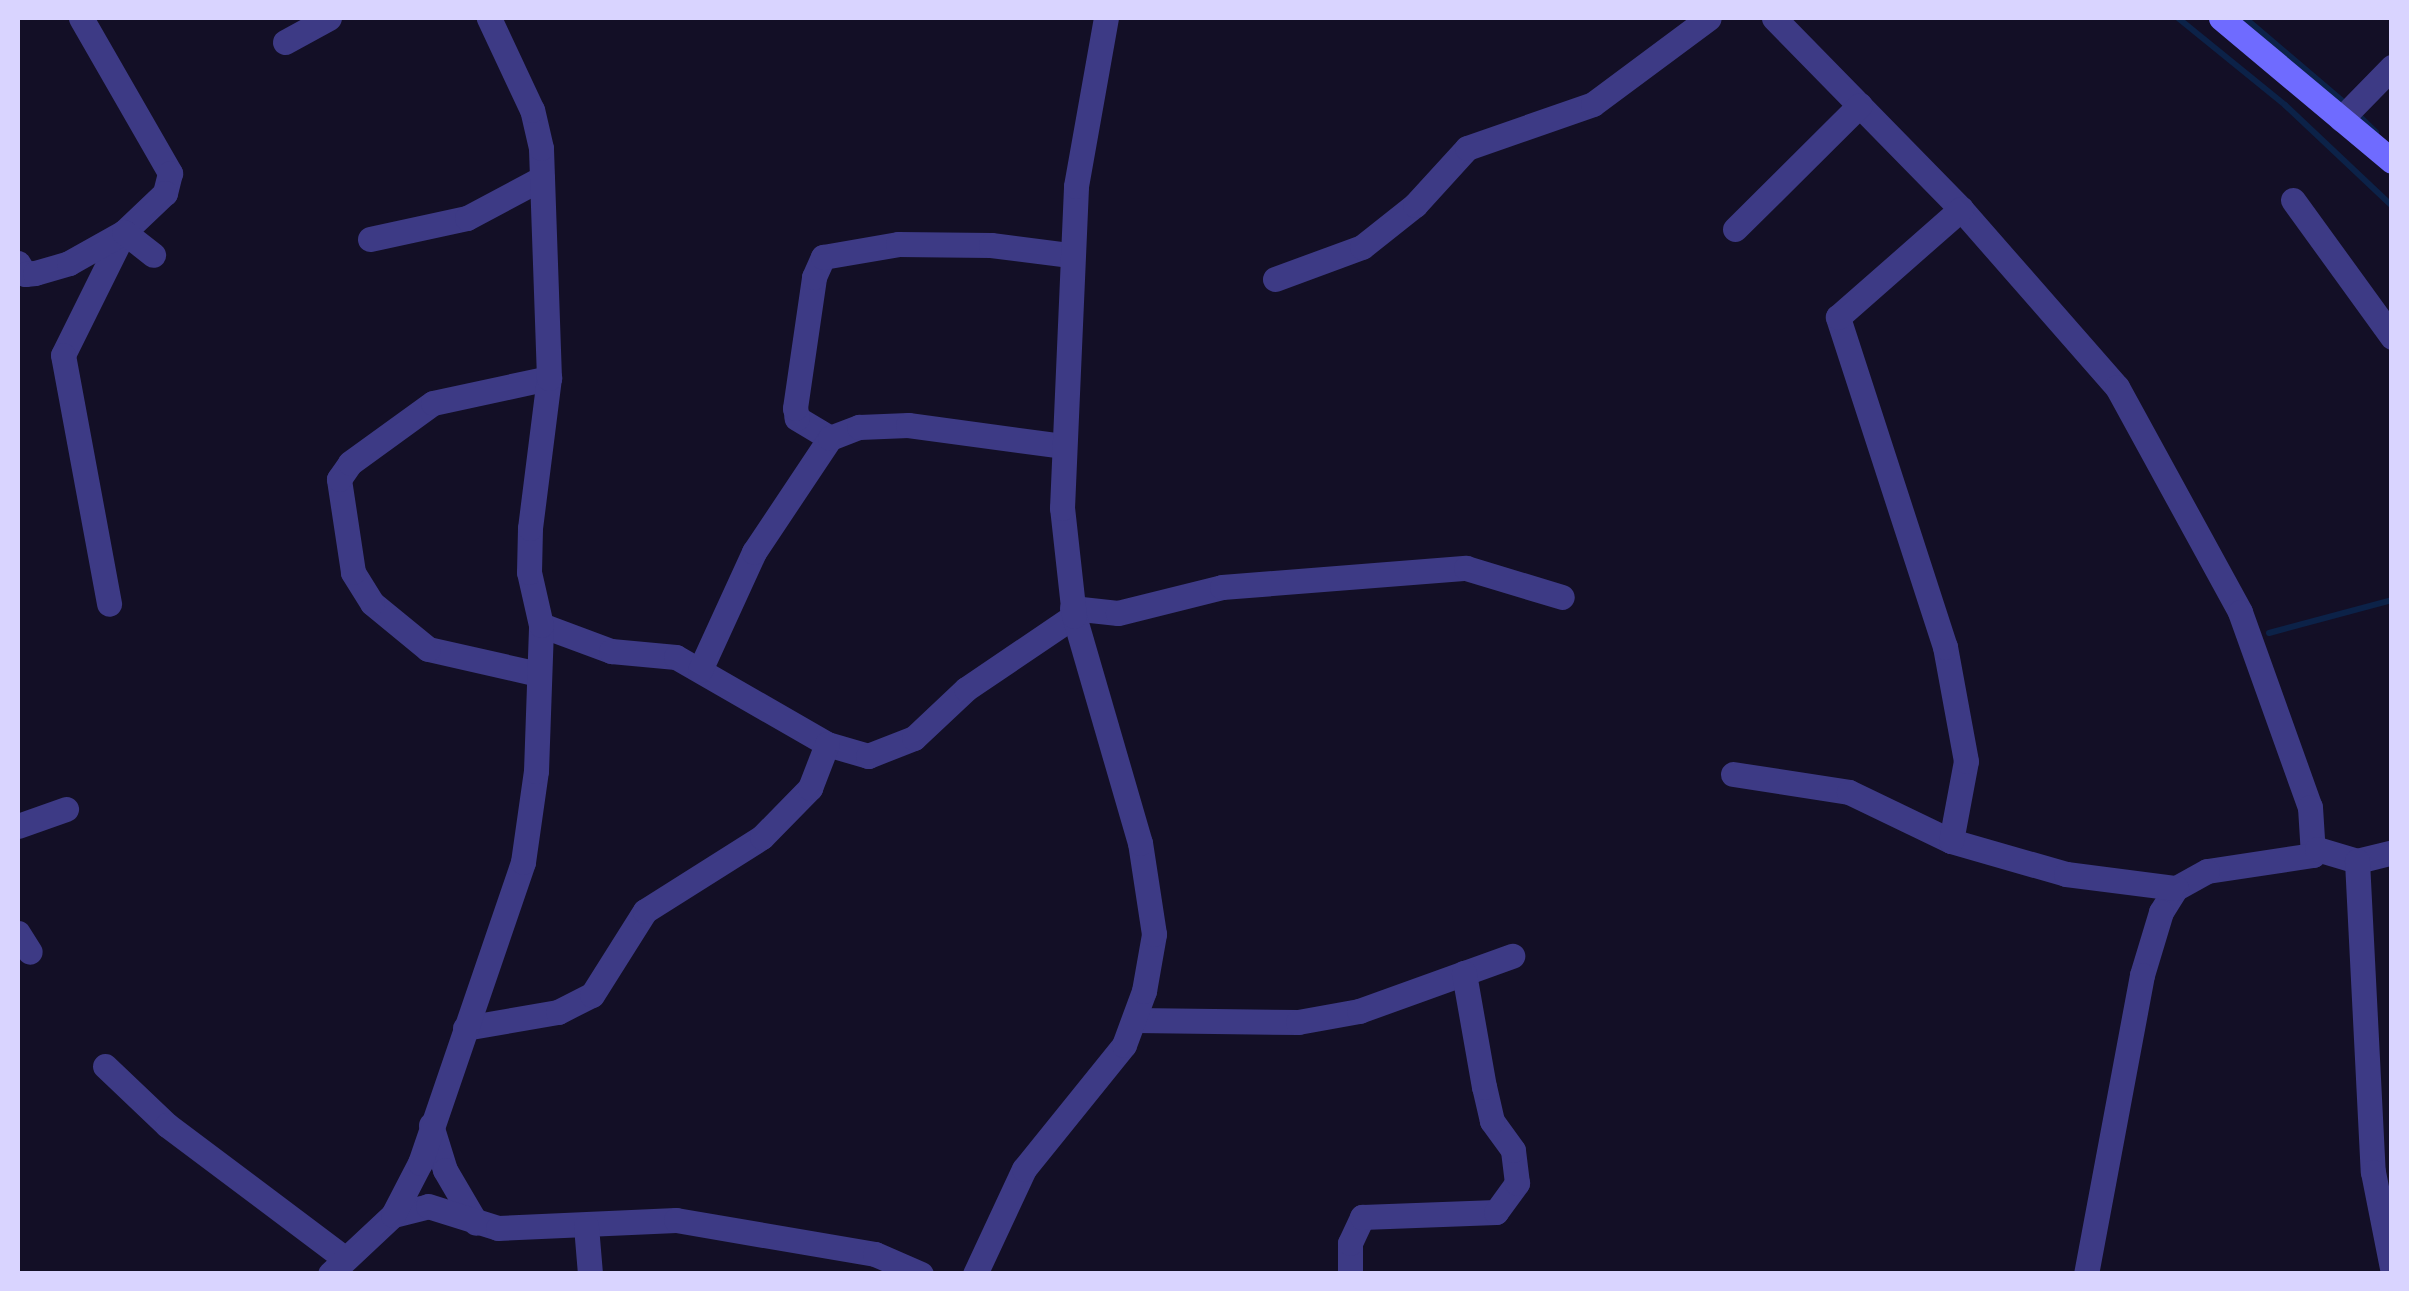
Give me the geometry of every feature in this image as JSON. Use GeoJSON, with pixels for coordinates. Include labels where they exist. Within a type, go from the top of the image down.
{"type":"FeatureCollection","features":[{"type":"Feature","properties":{"kind":"street"},"geometry":{"type":"LineString","coordinates":[[18,263],[25,274],[69,263],[124,232],[165,193],[170,173],[81,18]]}},
{"type":"Feature","properties":{"kind":"street"},"geometry":{"type":"LineString","coordinates":[[285,42],[329,18]]}},
{"type":"Feature","properties":{"kind":"street"},"geometry":{"type":"LineString","coordinates":[[106,1066],[337,1266],[392,1214],[420,1163],[523,862],[536,771],[534,674],[541,625],[529,572],[530,528],[549,378],[542,178],[532,110],[489,18]]}},
{"type":"Feature","properties":{"kind":"street"},"geometry":{"type":"LineString","coordinates":[[975,1274],[1024,1169],[1106,1074],[1136,1020],[1165,930],[1073,612],[1063,446],[1070,255],[1088,96],[1106,18]]}},
{"type":"Feature","properties":{"kind":"street"},"geometry":{"type":"LineString","coordinates":[[1275,279],[1362,246],[1414,205],[1467,148],[1593,104],[1709,18]]}},
{"type":"Feature","properties":{"kind":"street"},"geometry":{"type":"LineString","coordinates":[[1774,18],[1961,209],[2107,374],[2171,480],[2255,649],[2310,807],[2317,850]]}},
{"type":"Feature","properties":{"kind":"street"},"geometry":{"type":"LineString","coordinates":[[2222,18],[2392,161]]}},
{"type":"Feature","properties":{"kind":"street"},"geometry":{"type":"LineString","coordinates":[[2341,118],[2392,66]]}},
{"type":"Feature","properties":{"kind":"street"},"geometry":{"type":"LineString","coordinates":[[1736,229],[1860,105]]}},
{"type":"Feature","properties":{"kind":"street"},"geometry":{"type":"LineString","coordinates":[[370,238],[467,218],[542,178]]}},
{"type":"Feature","properties":{"kind":"street"},"geometry":{"type":"LineString","coordinates":[[2293,200],[2392,337]]}},
{"type":"Feature","properties":{"kind":"street"},"geometry":{"type":"LineString","coordinates":[[1951,842],[1964,786],[1965,738],[1941,632],[1838,317],[1961,209]]}},
{"type":"Feature","properties":{"kind":"street"},"geometry":{"type":"LineString","coordinates":[[124,232],[154,256]]}},
{"type":"Feature","properties":{"kind":"street"},"geometry":{"type":"LineString","coordinates":[[109,604],[63,355],[124,232]]}},
{"type":"Feature","properties":{"kind":"street"},"geometry":{"type":"LineString","coordinates":[[830,438],[797,418],[795,408],[814,277],[824,256],[898,244],[990,245],[1070,255]]}},
{"type":"Feature","properties":{"kind":"street"},"geometry":{"type":"LineString","coordinates":[[534,674],[428,649],[372,603],[352,572],[339,479],[350,463],[433,403],[549,378]]}},
{"type":"Feature","properties":{"kind":"street"},"geometry":{"type":"LineString","coordinates":[[700,670],[754,552],[830,438],[859,427],[908,425],[1063,446]]}},
{"type":"Feature","properties":{"kind":"street"},"geometry":{"type":"LineString","coordinates":[[541,625],[611,651],[676,657],[827,744],[868,756],[902,746],[966,689],[1073,612],[1118,614],[1222,588],[1466,568],[1562,598]]}},
{"type":"Feature","properties":{"kind":"street"},"geometry":{"type":"LineString","coordinates":[[465,1028],[558,1012],[592,996],[645,911],[762,836],[810,788],[827,744]]}},
{"type":"Feature","properties":{"kind":"street"},"geometry":{"type":"LineString","coordinates":[[1732,774],[1849,792],[1951,842],[2066,874],[2176,888],[2207,871],[2307,858],[2317,850]]}},
{"type":"Feature","properties":{"kind":"street"},"geometry":{"type":"LineString","coordinates":[[18,826],[66,810]]}},
{"type":"Feature","properties":{"kind":"street"},"geometry":{"type":"LineString","coordinates":[[2317,850],[2357,861],[2392,852]]}},
{"type":"Feature","properties":{"kind":"street"},"geometry":{"type":"LineString","coordinates":[[2357,861],[2372,1172],[2392,1268]]}},
{"type":"Feature","properties":{"kind":"street"},"geometry":{"type":"LineString","coordinates":[[2086,1274],[2142,976],[2176,888]]}},
{"type":"Feature","properties":{"kind":"street"},"geometry":{"type":"LineString","coordinates":[[1136,1020],[1280,1024],[1359,1011],[1512,956]]}},
{"type":"Feature","properties":{"kind":"street"},"geometry":{"type":"LineString","coordinates":[[1350,1274],[1350,1243],[1362,1217],[1496,1212],[1517,1183],[1513,1150],[1492,1121],[1464,974]]}},
{"type":"Feature","properties":{"kind":"street"},"geometry":{"type":"LineString","coordinates":[[430,1125],[445,1170],[476,1223]]}},
{"type":"Feature","properties":{"kind":"street"},"geometry":{"type":"LineString","coordinates":[[392,1214],[428,1206],[476,1223],[586,1226],[676,1220],[875,1254],[920,1274]]}},
{"type":"Feature","properties":{"kind":"street"},"geometry":{"type":"LineString","coordinates":[[586,1226],[590,1274]]}},
{"type":"Feature","properties":{"kind":"waterway"},"geometry":{"type":"LineString","coordinates":[[2178,18],[2285,105],[2392,206]]}},
{"type":"Feature","properties":{"kind":"waterway"},"geometry":{"type":"LineString","coordinates":[[2245,18],[2346,104]]}},
{"type":"Feature","properties":{"kind":"waterway"},"geometry":{"type":"LineString","coordinates":[[2356,113],[2376,132]]}},
{"type":"Feature","properties":{"kind":"waterway"},"geometry":{"type":"LineString","coordinates":[[2269,633],[2392,600]]}}]}
